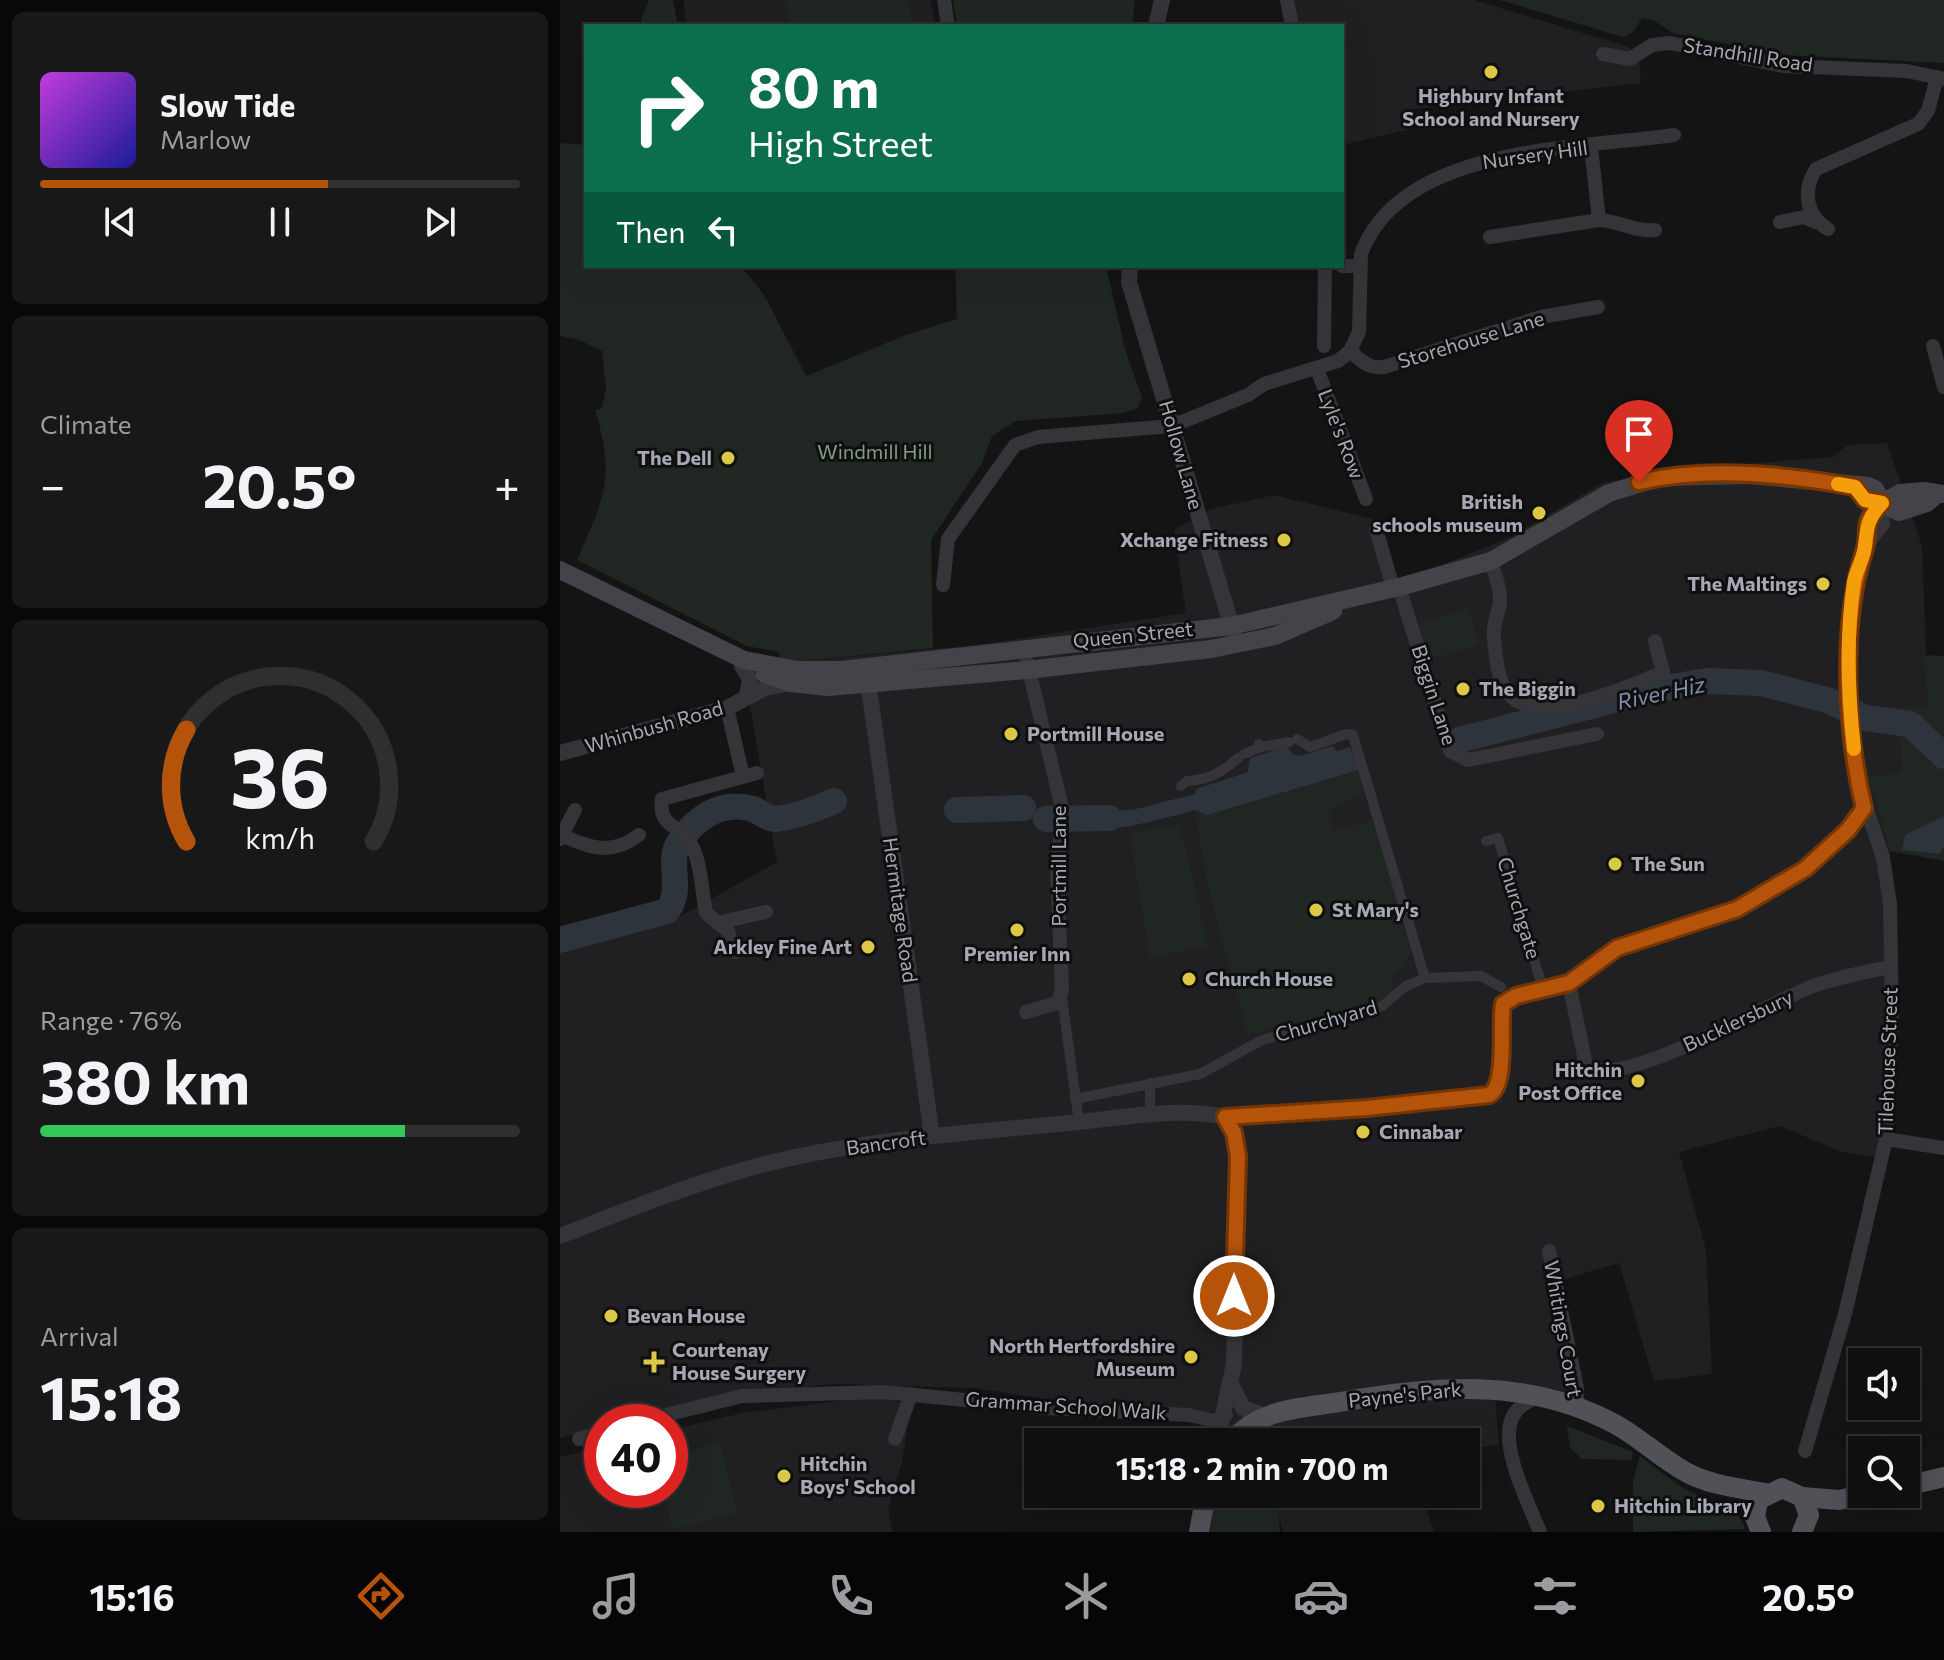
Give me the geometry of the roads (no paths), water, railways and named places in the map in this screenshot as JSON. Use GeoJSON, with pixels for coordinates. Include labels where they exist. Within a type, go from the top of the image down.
{"type":"FeatureCollection","features":[{"type":"Feature","properties":{"kind":"main road","name":"Queen Street"},"geometry":{"type":"LineString","coordinates":[[867,675],[1025,650],[1231,626],[1396,588],[1491,561],[1609,493],[1661,477],[1750,475],[1855,487],[1865,500],[1882,503]]}},
{"type":"Feature","properties":{"kind":"main road"},"geometry":{"type":"LineString","coordinates":[[1882,503],[1900,493],[1924,491],[1940,494]]}},
{"type":"Feature","properties":{"kind":"main road"},"geometry":{"type":"LineString","coordinates":[[560,570],[744,660],[798,670],[867,675]]}},
{"type":"Feature","properties":{"kind":"main road","name":"Queen Street"},"geometry":{"type":"LineString","coordinates":[[867,675],[1027,670],[1237,644],[1275,636],[1396,588]]}},
{"type":"Feature","properties":{"kind":"main road"},"geometry":{"type":"LineString","coordinates":[[707,642],[742,666],[791,683],[828,687],[867,675]]}},
{"type":"Feature","properties":{"kind":"main road","name":"Payne's Park"},"geometry":{"type":"LineString","coordinates":[[1252,1412],[1449,1387],[1503,1389],[1577,1407],[1614,1423],[1685,1472],[1722,1485],[1765,1493],[1782,1488],[1802,1497],[1839,1500]]}},
{"type":"Feature","properties":{"kind":"main road"},"geometry":{"type":"LineString","coordinates":[[1240,1428],[1252,1412]]}},
{"type":"Feature","properties":{"kind":"main road"},"geometry":{"type":"LineString","coordinates":[[1920,1483],[1944,1477]]}},
{"type":"Feature","properties":{"kind":"main road"},"geometry":{"type":"LineString","coordinates":[[1761,1532],[1756,1508],[1765,1493]]}},
{"type":"Feature","properties":{"kind":"main road"},"geometry":{"type":"LineString","coordinates":[[1802,1497],[1809,1515],[1805,1528]]}},
{"type":"Feature","properties":{"kind":"main road"},"geometry":{"type":"LineString","coordinates":[[1805,1528],[1839,1500],[1848,1498]]}},
{"type":"Feature","properties":{"kind":"main road"},"geometry":{"type":"LineString","coordinates":[[1199,1532],[1203,1508]]}},
{"type":"Feature","properties":{"kind":"street"},"geometry":{"type":"LineString","coordinates":[[944,0],[948,24]]}},
{"type":"Feature","properties":{"kind":"street"},"geometry":{"type":"LineString","coordinates":[[1156,24],[1162,0]]}},
{"type":"Feature","properties":{"kind":"street"},"geometry":{"type":"LineString","coordinates":[[1287,0],[1292,24]]}},
{"type":"Feature","properties":{"kind":"street","name":"Standhill Road"},"geometry":{"type":"LineString","coordinates":[[1603,54],[1630,59],[1652,45],[1670,43],[1784,66],[1869,68],[1940,78]]}},
{"type":"Feature","properties":{"kind":"street"},"geometry":{"type":"LineString","coordinates":[[1780,222],[1804,217],[1822,226],[1806,201],[1816,169],[1918,124],[1928,111],[1940,78]]}},
{"type":"Feature","properties":{"kind":"street","name":"Nursery Hill"},"geometry":{"type":"LineString","coordinates":[[1360,266],[1361,254],[1372,234],[1407,198],[1439,178],[1467,166],[1674,135]]}},
{"type":"Feature","properties":{"kind":"street"},"geometry":{"type":"LineString","coordinates":[[1591,147],[1599,220]]}},
{"type":"Feature","properties":{"kind":"street"},"geometry":{"type":"LineString","coordinates":[[1490,237],[1599,220],[1619,223],[1633,231],[1655,230]]}},
{"type":"Feature","properties":{"kind":"street"},"geometry":{"type":"LineString","coordinates":[[943,585],[948,539],[1015,445],[1038,437],[1172,426],[1248,395],[1264,384],[1338,361],[1350,351],[1361,323],[1360,266],[1344,266]]}},
{"type":"Feature","properties":{"kind":"street","name":"Hollow Lane"},"geometry":{"type":"LineString","coordinates":[[1130,268],[1129,282],[1237,644]]}},
{"type":"Feature","properties":{"kind":"street"},"geometry":{"type":"LineString","coordinates":[[1324,346],[1325,268]]}},
{"type":"Feature","properties":{"kind":"street","name":"Storehouse Lane"},"geometry":{"type":"LineString","coordinates":[[1350,351],[1363,363],[1375,368],[1384,367],[1541,317],[1598,307]]}},
{"type":"Feature","properties":{"kind":"street"},"geometry":{"type":"LineString","coordinates":[[1933,346],[1944,387]]}},
{"type":"Feature","properties":{"kind":"street","name":"Lyle's Row"},"geometry":{"type":"LineString","coordinates":[[1317,369],[1366,499]]}},
{"type":"Feature","properties":{"kind":"street","name":"Tilehouse Street"},"geometry":{"type":"LineString","coordinates":[[1805,1451],[1845,1314],[1886,1139],[1890,903],[1883,858],[1857,780],[1850,683],[1854,580],[1865,547],[1864,532],[1869,517],[1882,503]]}},
{"type":"Feature","properties":{"kind":"street"},"geometry":{"type":"LineString","coordinates":[[1376,529],[1396,588]]}},
{"type":"Feature","properties":{"kind":"street"},"geometry":{"type":"LineString","coordinates":[[1491,561],[1500,596],[1493,635],[1499,674],[1507,693],[1517,702],[1554,708],[1602,696],[1663,672],[1655,641]]}},
{"type":"Feature","properties":{"kind":"street","name":"Biggin Lane"},"geometry":{"type":"LineString","coordinates":[[1396,588],[1450,751],[1468,760],[1597,734]]}},
{"type":"Feature","properties":{"kind":"street","name":"Portmill Lane"},"geometry":{"type":"LineString","coordinates":[[1025,650],[1027,670],[1063,812],[1057,917],[1062,990],[1079,1122]]}},
{"type":"Feature","properties":{"kind":"street","name":"Whinbush Road"},"geometry":{"type":"LineString","coordinates":[[742,666],[750,679],[747,696]]}},
{"type":"Feature","properties":{"kind":"street","name":"Hermitage Road"},"geometry":{"type":"LineString","coordinates":[[867,675],[932,1136]]}},
{"type":"Feature","properties":{"kind":"street","name":"Whinbush Road"},"geometry":{"type":"LineString","coordinates":[[562,753],[727,708],[747,696],[791,683]]}},
{"type":"Feature","properties":{"kind":"street"},"geometry":{"type":"LineString","coordinates":[[727,708],[750,774],[662,799],[661,811],[666,822],[685,836],[706,913],[728,931],[735,952]]}},
{"type":"Feature","properties":{"kind":"street"},"geometry":{"type":"LineString","coordinates":[[1181,786],[1187,781],[1200,780],[1224,770],[1260,746],[1293,740],[1310,747],[1346,734],[1353,735],[1425,978]]}},
{"type":"Feature","properties":{"kind":"street"},"geometry":{"type":"LineString","coordinates":[[1219,1428],[1232,1386],[1238,1156],[1234,1133],[1225,1117],[1414,1104],[1495,1092],[1501,1078],[1503,1004],[1569,983],[1617,948],[1711,920],[1783,884],[1827,852],[1864,808]]}},
{"type":"Feature","properties":{"kind":"street"},"geometry":{"type":"LineString","coordinates":[[575,810],[561,838],[602,851],[639,835]]}},
{"type":"Feature","properties":{"kind":"street","name":"Churchgate"},"geometry":{"type":"LineString","coordinates":[[1486,841],[1498,838],[1543,989]]}},
{"type":"Feature","properties":{"kind":"street"},"geometry":{"type":"LineString","coordinates":[[717,923],[766,912]]}},
{"type":"Feature","properties":{"kind":"street","name":"Bucklersbury"},"geometry":{"type":"LineString","coordinates":[[1569,983],[1586,1065],[1600,1071],[1669,1054],[1811,987],[1891,967]]}},
{"type":"Feature","properties":{"kind":"street","name":"Churchyard"},"geometry":{"type":"LineString","coordinates":[[1075,1099],[1200,1074],[1262,1040],[1382,1006],[1406,986],[1425,978],[1481,976],[1501,987]]}},
{"type":"Feature","properties":{"kind":"street"},"geometry":{"type":"LineString","coordinates":[[1026,1012],[1057,1003],[1062,990]]}},
{"type":"Feature","properties":{"kind":"street"},"geometry":{"type":"LineString","coordinates":[[1150,1083],[1150,1115]]}},
{"type":"Feature","properties":{"kind":"street","name":"Bancroft"},"geometry":{"type":"LineString","coordinates":[[560,1236],[742,1170],[932,1136],[1150,1115],[1205,1112],[1225,1117]]}},
{"type":"Feature","properties":{"kind":"street"},"geometry":{"type":"LineString","coordinates":[[1886,1139],[1944,1148]]}},
{"type":"Feature","properties":{"kind":"street","name":"Whitings Court"},"geometry":{"type":"LineString","coordinates":[[1549,1251],[1577,1388],[1577,1407]]}},
{"type":"Feature","properties":{"kind":"street"},"geometry":{"type":"LineString","coordinates":[[1232,1386],[1252,1412]]}},
{"type":"Feature","properties":{"kind":"street"},"geometry":{"type":"LineString","coordinates":[[895,1439],[911,1394]]}},
{"type":"Feature","properties":{"kind":"street","name":"Grammar School Walk"},"geometry":{"type":"LineString","coordinates":[[688,1410],[742,1396],[911,1394],[1044,1408],[1188,1415],[1220,1422]]}},
{"type":"Feature","properties":{"kind":"street"},"geometry":{"type":"LineString","coordinates":[[1538,1396],[1517,1410],[1509,1433],[1519,1480],[1540,1532]]}},
{"type":"Feature","properties":{"kind":"street"},"geometry":{"type":"LineString","coordinates":[[1220,1422],[1228,1411],[1252,1412]]}},
{"type":"Feature","properties":{"kind":"street"},"geometry":{"type":"LineString","coordinates":[[579,1439],[584,1437]]}},
{"type":"Feature","properties":{"kind":"waterway","name":"River Hiz"},"geometry":{"type":"LineString","coordinates":[[1459,740],[1653,690],[1707,681],[1761,683],[1827,700],[1866,718],[1910,724],[1944,756]]}},
{"type":"Feature","properties":{"kind":"waterway","name":"River Hiz"},"geometry":{"type":"LineString","coordinates":[[560,940],[667,911],[675,894],[676,849],[695,824],[712,812],[742,807],[775,819],[798,815],[834,801]]}},
{"type":"Feature","properties":{"kind":"waterway","name":"River Hiz"},"geometry":{"type":"LineString","coordinates":[[957,810],[1023,808]]}},
{"type":"Feature","properties":{"kind":"waterway","name":"River Hiz"},"geometry":{"type":"LineString","coordinates":[[1046,819],[1109,818]]}},
{"type":"Feature","properties":{"kind":"place","name":"Highbury Infant School and Nursery"},"geometry":{"type":"Point","coordinates":[1491,72]}},
{"type":"Feature","properties":{"kind":"place","name":"The Dell"},"geometry":{"type":"Point","coordinates":[728,458]}},
{"type":"Feature","properties":{"kind":"place","name":"British schools museum"},"geometry":{"type":"Point","coordinates":[1539,513]}},
{"type":"Feature","properties":{"kind":"place","name":"Xchange Fitness"},"geometry":{"type":"Point","coordinates":[1284,540]}},
{"type":"Feature","properties":{"kind":"place","name":"The Maltings"},"geometry":{"type":"Point","coordinates":[1823,584]}},
{"type":"Feature","properties":{"kind":"place","name":"The Biggin"},"geometry":{"type":"Point","coordinates":[1463,689]}},
{"type":"Feature","properties":{"kind":"place","name":"Portmill House"},"geometry":{"type":"Point","coordinates":[1011,734]}},
{"type":"Feature","properties":{"kind":"place","name":"The Sun"},"geometry":{"type":"Point","coordinates":[1615,864]}},
{"type":"Feature","properties":{"kind":"place","name":"St Mary's"},"geometry":{"type":"Point","coordinates":[1316,910]}},
{"type":"Feature","properties":{"kind":"place","name":"Premier Inn"},"geometry":{"type":"Point","coordinates":[1017,930]}},
{"type":"Feature","properties":{"kind":"place","name":"Arkley Fine Art"},"geometry":{"type":"Point","coordinates":[868,947]}},
{"type":"Feature","properties":{"kind":"place","name":"Church House"},"geometry":{"type":"Point","coordinates":[1189,979]}},
{"type":"Feature","properties":{"kind":"place","name":"Hitchin Post Office"},"geometry":{"type":"Point","coordinates":[1638,1081]}},
{"type":"Feature","properties":{"kind":"place","name":"Cinnabar"},"geometry":{"type":"Point","coordinates":[1363,1132]}},
{"type":"Feature","properties":{"kind":"place","name":"Bevan House"},"geometry":{"type":"Point","coordinates":[611,1316]}},
{"type":"Feature","properties":{"kind":"place","name":"North Hertfordshire Museum"},"geometry":{"type":"Point","coordinates":[1191,1357]}},
{"type":"Feature","properties":{"kind":"place","name":"Courtenay House Surgery"},"geometry":{"type":"Point","coordinates":[654,1362]}},
{"type":"Feature","properties":{"kind":"place","name":"Hitchin Boys' School"},"geometry":{"type":"Point","coordinates":[784,1476]}},
{"type":"Feature","properties":{"kind":"place","name":"Hitchin Library"},"geometry":{"type":"Point","coordinates":[1598,1506]}},
{"type":"Feature","properties":{"kind":"park label","name":"Windmill Hill"},"geometry":{"type":"Point","coordinates":[875,452]}}]}
